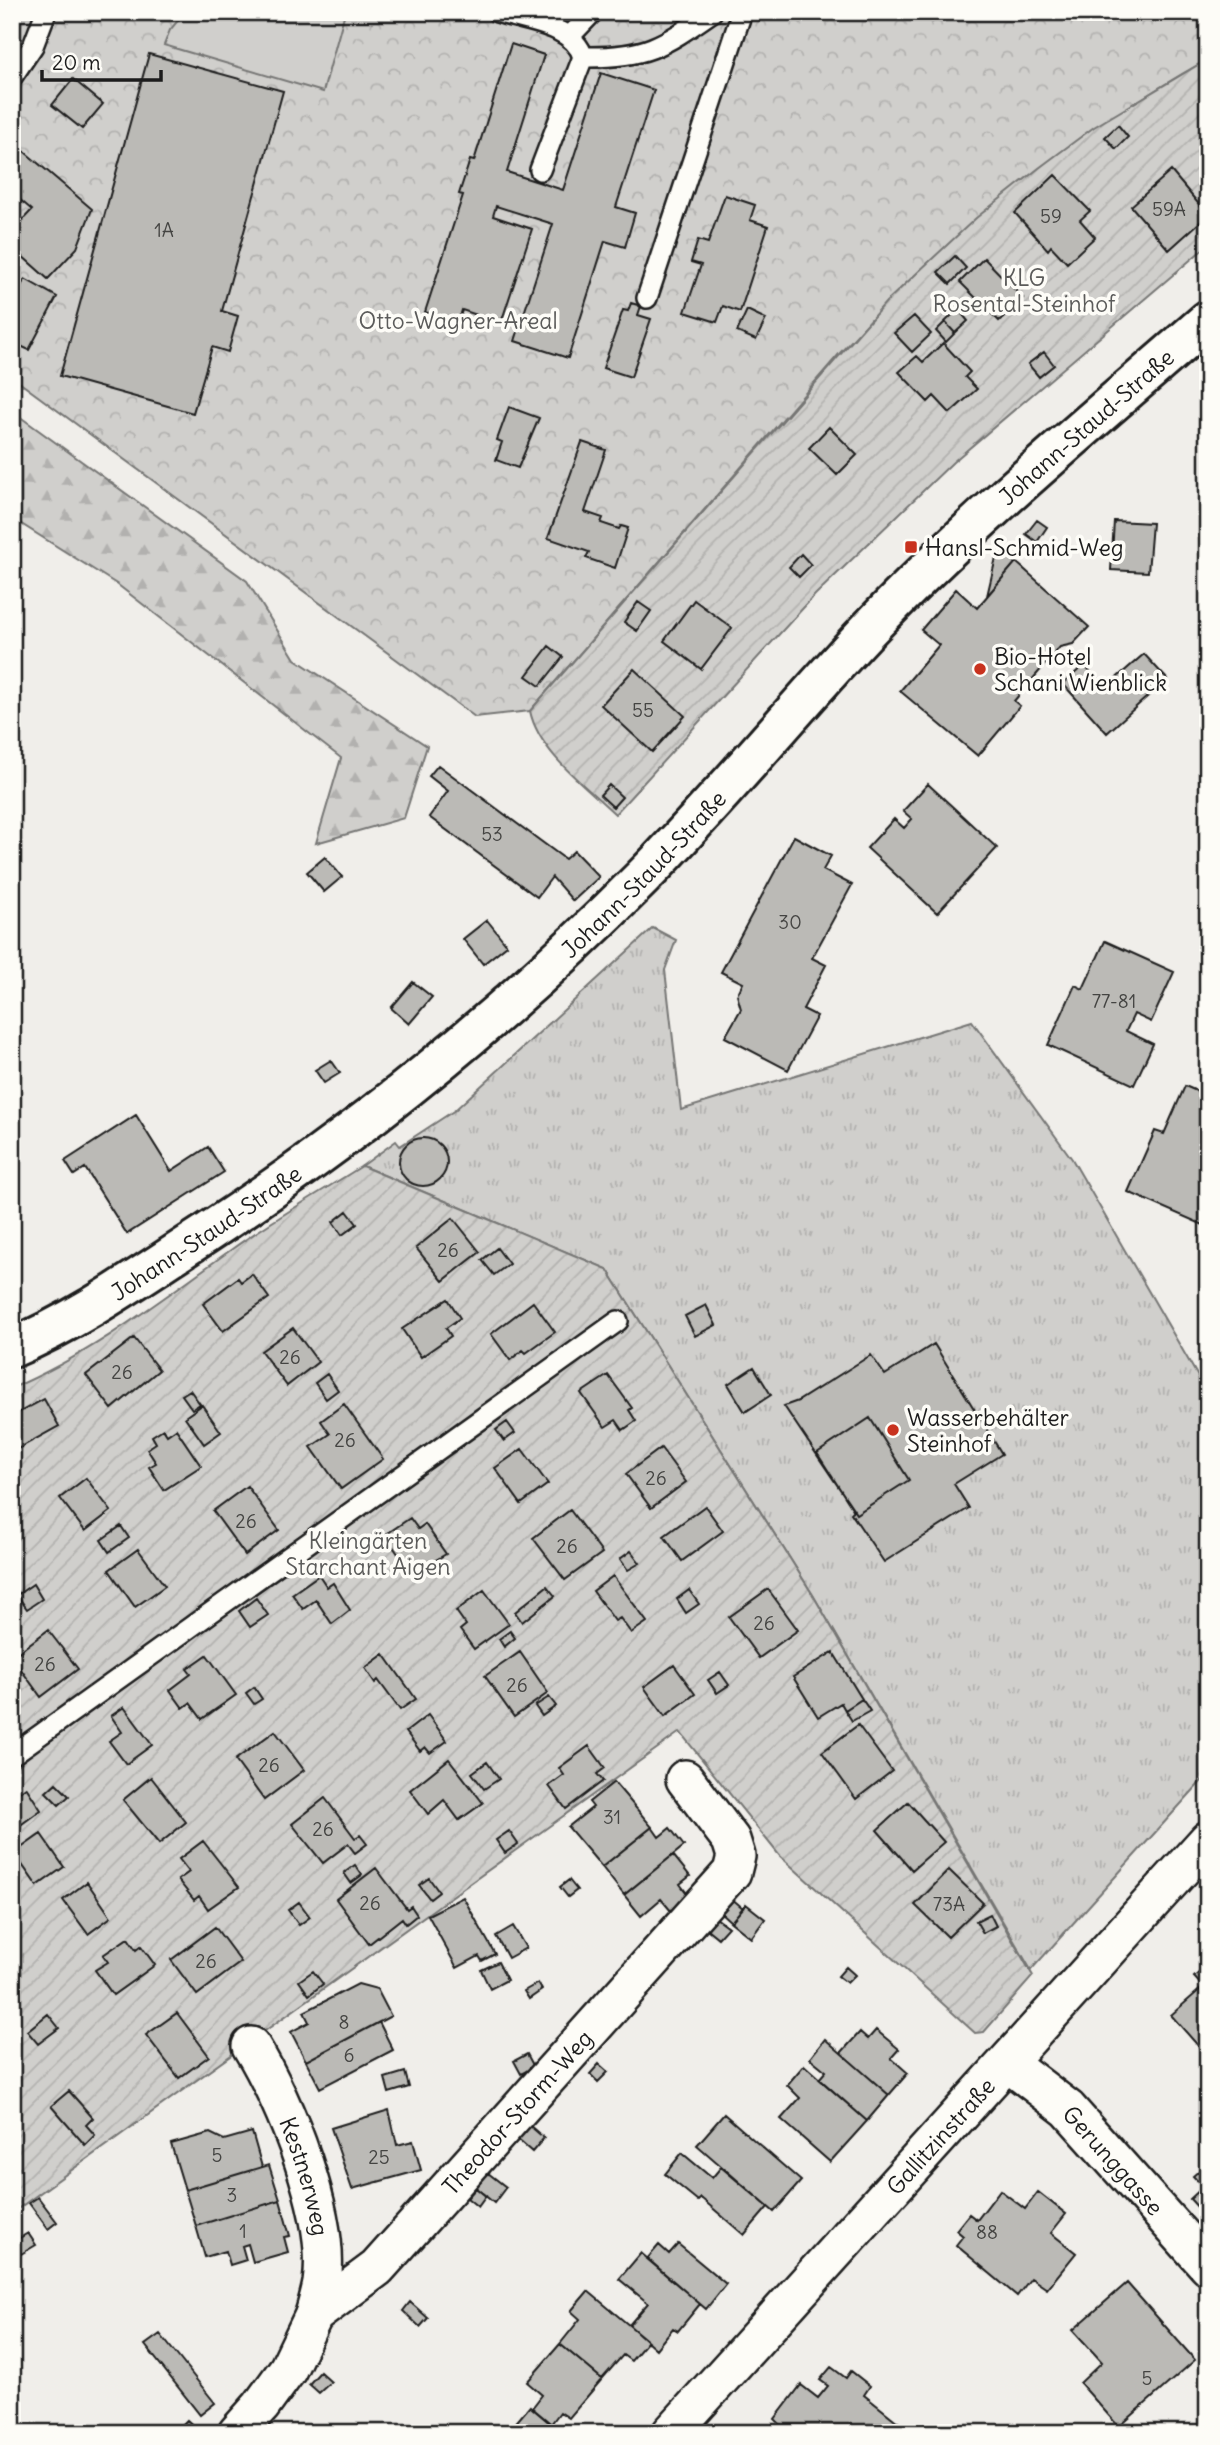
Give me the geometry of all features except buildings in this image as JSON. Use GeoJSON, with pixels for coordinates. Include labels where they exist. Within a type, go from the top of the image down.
{"type":"FeatureCollection","features":[{"type":"Feature","properties":{"kind":"street","name":"Johann-Staud-Straße"},"geometry":{"type":"LineString","coordinates":[[12,1348],[72,1319],[237,1213],[366,1121],[424,1075],[597,922],[644,876],[868,630],[937,561],[1208,320]]}},
{"type":"Feature","properties":{"kind":"street","name":"Theodor-Storm-Weg"},"geometry":{"type":"LineString","coordinates":[[237,2433],[288,2369],[314,2315],[377,2268],[732,1872],[736,1856],[731,1840],[685,1779]]}},
{"type":"Feature","properties":{"kind":"street","name":"Gallitzinstraße"},"geometry":{"type":"LineString","coordinates":[[671,2433],[1208,1840]]}},
{"type":"Feature","properties":{"kind":"street","name":"Kestnerweg"},"geometry":{"type":"LineString","coordinates":[[251,2046],[272,2080],[311,2190],[320,2239],[323,2281],[314,2315]]}},
{"type":"Feature","properties":{"kind":"street","name":"Gerunggasse"},"geometry":{"type":"LineString","coordinates":[[1008,2063],[1068,2109],[1208,2266]]}},
{"type":"Feature","properties":{"kind":"lane"},"geometry":{"type":"LineString","coordinates":[[12,77],[33,46],[46,12]]}},
{"type":"Feature","properties":{"kind":"lane"},"geometry":{"type":"LineString","coordinates":[[496,12],[570,36],[580,45],[583,57],[540,170]]}},
{"type":"Feature","properties":{"kind":"lane"},"geometry":{"type":"LineString","coordinates":[[570,36],[593,12]]}},
{"type":"Feature","properties":{"kind":"lane"},"geometry":{"type":"LineString","coordinates":[[583,57],[628,56],[650,51],[669,43],[712,12]]}},
{"type":"Feature","properties":{"kind":"lane"},"geometry":{"type":"LineString","coordinates":[[647,298],[742,12]]}},
{"type":"Feature","properties":{"kind":"lane"},"geometry":{"type":"LineString","coordinates":[[12,1755],[618,1321]]}},
{"type":"Feature","properties":{"kind":"green space","name":"Otto-Wagner-Areal"},"geometry":{"type":"Polygon","coordinates":[[[12,12],[1208,12],[1208,59],[1107,121],[1059,155],[1012,191],[923,268],[840,353],[530,711],[475,717],[12,377],[12,12]]]}},
{"type":"Feature","properties":{"kind":"green space"},"geometry":{"type":"Polygon","coordinates":[[[185,12],[345,12],[323,92],[164,45],[170,30],[185,12]]]}},
{"type":"Feature","properties":{"kind":"green space","name":"KLG Rosental-Steinhof"},"geometry":{"type":"Polygon","coordinates":[[[1208,59],[1208,245],[953,462],[815,595],[615,814],[553,755],[535,726],[530,711],[886,302],[976,218],[1039,168],[1094,127],[1208,59]]]}},
{"type":"Feature","properties":{"kind":"green space"},"geometry":{"type":"Polygon","coordinates":[[[12,411],[247,581],[295,659],[427,746],[404,818],[316,843],[341,758],[118,585],[18,522],[12,527],[12,411]]]}},
{"type":"Feature","properties":{"kind":"green space"},"geometry":{"type":"Polygon","coordinates":[[[653,928],[676,940],[665,970],[681,1110],[972,1021],[1072,1159],[1208,1394],[1208,1774],[1031,1970],[813,1595],[607,1269],[362,1166],[396,1141],[400,1146],[455,1110],[653,928]]]}},
{"type":"Feature","properties":{"kind":"green space","name":"Kleingärten Starchant Aigen"},"geometry":{"type":"Polygon","coordinates":[[[362,1166],[607,1269],[813,1595],[1033,1976],[984,2032],[975,2033],[779,1855],[680,1732],[12,2213],[12,1388],[98,1342],[248,1238],[362,1166]]]}},
{"type":"Feature","properties":{"kind":"place","name":"Hansl-Schmid-Weg"},"geometry":{"type":"Point","coordinates":[911,547]}},
{"type":"Feature","properties":{"kind":"place","name":"Bio-Hotel Schani Wienblick"},"geometry":{"type":"Point","coordinates":[980,669]}},
{"type":"Feature","properties":{"kind":"place","name":"Wasserbehälter Steinhof"},"geometry":{"type":"Point","coordinates":[893,1430]}}]}
